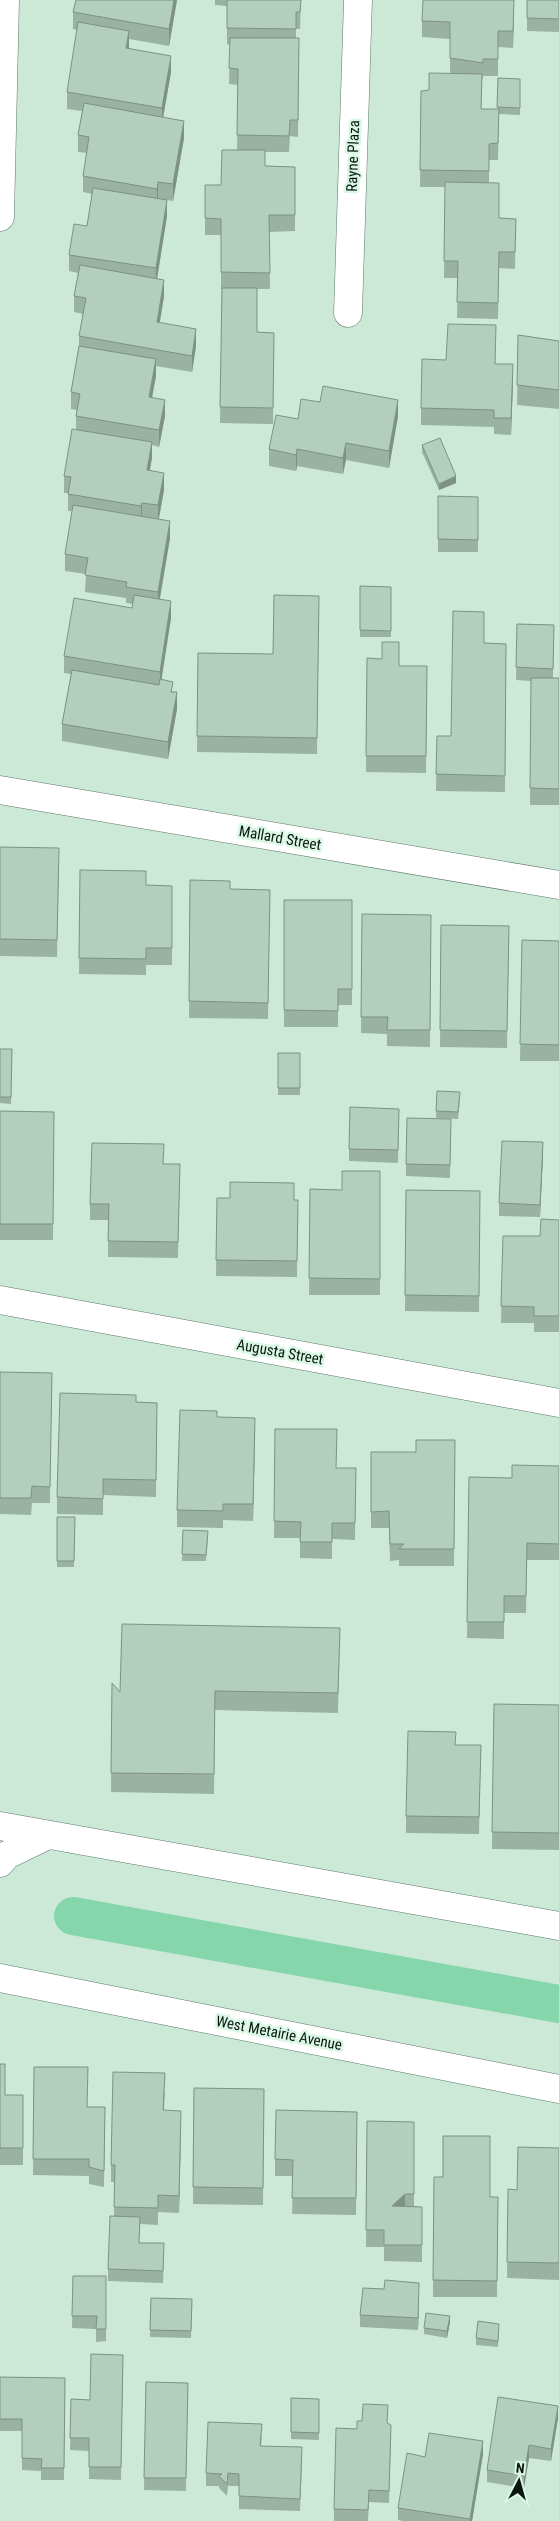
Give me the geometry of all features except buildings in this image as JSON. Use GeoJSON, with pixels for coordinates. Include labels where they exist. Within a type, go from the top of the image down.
{"type":"FeatureCollection","features":[{"type":"Feature","properties":{"kind":"street"},"geometry":{"type":"LineString","coordinates":[[0,217],[5,0]]}},
{"type":"Feature","properties":{"kind":"street","name":"Rayne Plaza"},"geometry":{"type":"LineString","coordinates":[[348,313],[358,0]]}},
{"type":"Feature","properties":{"kind":"street","name":"Mallard Street"},"geometry":{"type":"LineString","coordinates":[[0,790],[559,885]]}},
{"type":"Feature","properties":{"kind":"street","name":"Augusta Street"},"geometry":{"type":"LineString","coordinates":[[0,1300],[559,1403]]}},
{"type":"Feature","properties":{"kind":"street"},"geometry":{"type":"LineString","coordinates":[[0,1826],[559,1926]]}},
{"type":"Feature","properties":{"kind":"street"},"geometry":{"type":"LineString","coordinates":[[0,1863],[7,1855],[48,1835]]}},
{"type":"Feature","properties":{"kind":"street","name":"West Metairie Avenue"},"geometry":{"type":"LineString","coordinates":[[6,1975],[559,2088]]}},
{"type":"Feature","properties":{"kind":"waterway"},"geometry":{"type":"LineString","coordinates":[[73,1916],[559,2004]]}}]}
